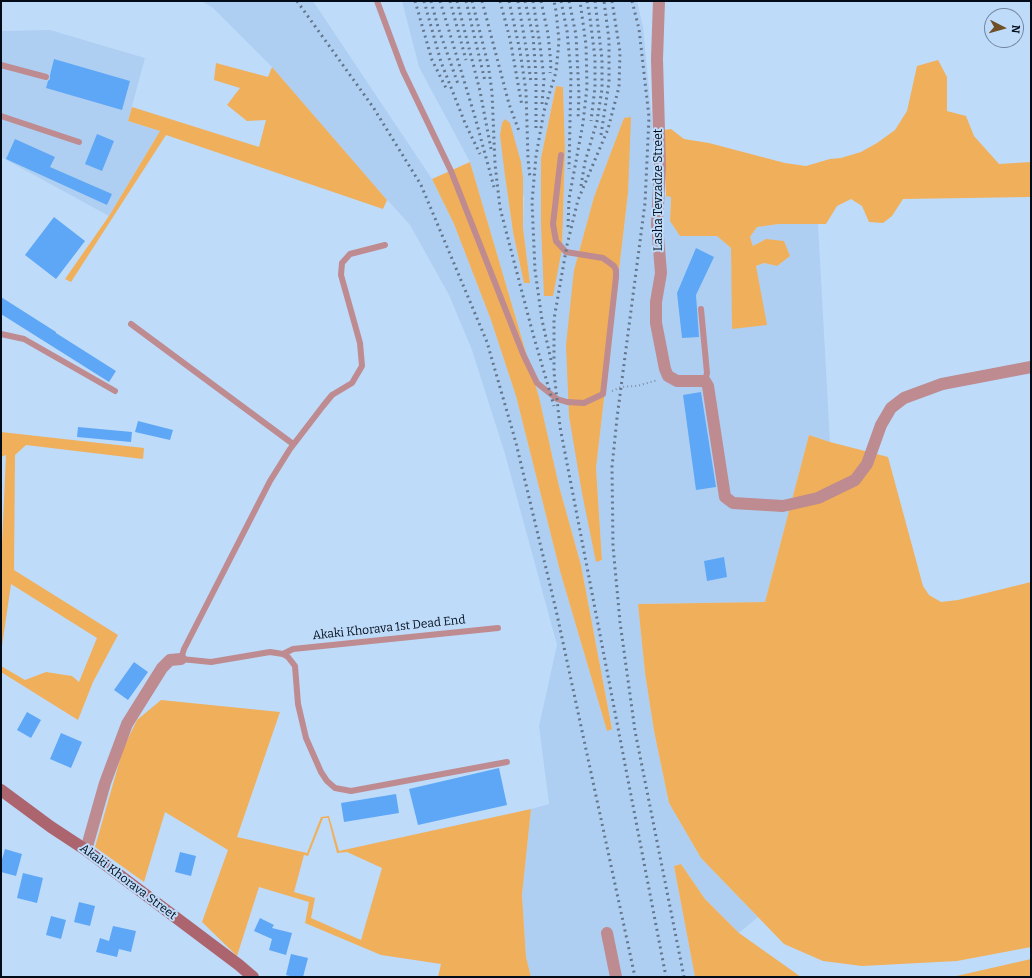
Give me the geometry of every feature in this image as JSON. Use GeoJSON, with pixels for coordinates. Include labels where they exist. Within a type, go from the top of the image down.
{"type":"FeatureCollection","features":[{"type":"Feature","properties":{"kind":"street","name":"Lasha Tevzadze Street"},"geometry":{"type":"LineString","coordinates":[[659,1],[657,59],[660,167],[657,224],[661,273],[656,302],[656,323],[665,369],[668,376]]}},
{"type":"Feature","properties":{"kind":"street"},"geometry":{"type":"LineString","coordinates":[[668,376],[677,381],[705,381],[708,386],[725,497],[733,503],[783,506],[818,498],[855,480],[867,464],[881,425],[891,408],[904,398],[942,384],[1031,367]]}},
{"type":"Feature","properties":{"kind":"street"},"geometry":{"type":"LineString","coordinates":[[86,850],[105,783],[127,724],[162,668],[170,660],[181,659]]}},
{"type":"Feature","properties":{"kind":"street","name":"Akaki Khorava Street"},"geometry":{"type":"LineString","coordinates":[[1,790],[86,850],[253,977]]}},
{"type":"Feature","properties":{"kind":"street"},"geometry":{"type":"LineString","coordinates":[[607,933],[616,977]]}},
{"type":"Feature","properties":{"kind":"lane"},"geometry":{"type":"LineString","coordinates":[[377,2],[404,71],[451,171],[523,354],[538,383],[557,399],[567,402],[584,403],[603,394],[616,270],[614,266],[603,258],[566,252],[556,241],[553,224],[561,155]]}},
{"type":"Feature","properties":{"kind":"lane"},"geometry":{"type":"LineString","coordinates":[[1,66],[46,77]]}},
{"type":"Feature","properties":{"kind":"lane"},"geometry":{"type":"LineString","coordinates":[[1,116],[79,142]]}},
{"type":"Feature","properties":{"kind":"lane"},"geometry":{"type":"LineString","coordinates":[[385,245],[350,254],[342,263],[341,274],[360,343],[362,366],[352,383],[332,395],[323,406],[293,444],[270,481],[184,649],[181,659],[211,662],[270,652],[283,654],[292,660],[295,666],[298,704],[306,738],[321,772],[327,781],[335,788],[351,791],[507,762]]}},
{"type":"Feature","properties":{"kind":"lane"},"geometry":{"type":"LineString","coordinates":[[702,309],[707,373],[705,381]]}},
{"type":"Feature","properties":{"kind":"lane"},"geometry":{"type":"LineString","coordinates":[[131,324],[293,444]]}},
{"type":"Feature","properties":{"kind":"lane"},"geometry":{"type":"LineString","coordinates":[[1,334],[24,339],[116,391]]}},
{"type":"Feature","properties":{"kind":"lane","name":"Akaki Khorava 1st Dead End"},"geometry":{"type":"LineString","coordinates":[[283,654],[292,649],[498,628]]}},
{"type":"Feature","properties":{"kind":"path"},"geometry":{"type":"LineString","coordinates":[[603,394],[621,387],[637,386],[668,376]]}},
{"type":"Feature","properties":{"kind":"shaded area"},"geometry":{"type":"Polygon","coordinates":[[[202,1],[313,1],[432,179],[454,224],[491,320],[516,396],[560,571],[607,731],[612,728],[581,565],[559,486],[539,397],[470,162],[419,67],[402,1],[637,1],[643,27],[652,120],[654,192],[671,197],[670,221],[717,236],[731,248],[731,277],[764,263],[777,266],[766,239],[753,246],[750,237],[757,227],[779,224],[818,224],[830,442],[809,435],[765,602],[638,604],[645,673],[654,731],[669,803],[701,858],[758,917],[739,933],[705,899],[681,864],[674,866],[695,977],[531,977],[526,957],[522,895],[531,809],[549,804],[539,726],[557,645],[505,454],[472,350],[449,295],[410,225],[272,67],[213,8],[202,1]],[[556,86],[541,158],[541,224],[562,249],[565,150],[563,87],[556,86]],[[624,118],[594,197],[574,270],[596,561],[602,560],[596,468],[628,193],[624,118]],[[505,176],[513,232],[524,283],[530,283],[523,228],[524,196],[505,176]]]}},
{"type":"Feature","properties":{"kind":"shaded area"},"geometry":{"type":"Polygon","coordinates":[[[50,30],[145,58],[128,121],[160,131],[109,216],[1,157],[1,31],[50,30]]]}},
{"type":"Feature","properties":{"kind":"shaded area"},"geometry":{"type":"Polygon","coordinates":[[[938,60],[947,77],[947,111],[966,116],[974,136],[999,164],[1031,162],[1031,197],[903,199],[892,216],[883,223],[869,222],[862,206],[851,199],[837,206],[826,224],[779,224],[757,227],[750,237],[753,246],[766,239],[784,241],[790,256],[777,266],[764,263],[756,266],[767,325],[732,329],[731,248],[717,236],[680,236],[670,221],[671,197],[666,196],[664,130],[671,129],[684,139],[709,143],[785,163],[806,166],[830,159],[841,158],[861,152],[895,130],[907,111],[917,66],[938,60]]]}},
{"type":"Feature","properties":{"kind":"shaded area"},"geometry":{"type":"Polygon","coordinates":[[[216,63],[268,77],[272,67],[387,200],[383,209],[166,135],[71,282],[65,279],[109,216],[160,131],[128,121],[132,107],[259,147],[266,120],[247,121],[227,105],[240,88],[214,80],[216,63]]]}},
{"type":"Feature","properties":{"kind":"shaded area"},"geometry":{"type":"Polygon","coordinates":[[[556,86],[563,87],[565,150],[562,249],[553,296],[544,296],[541,224],[541,158],[556,86]]]}},
{"type":"Feature","properties":{"kind":"shaded area"},"geometry":{"type":"Polygon","coordinates":[[[631,117],[628,193],[596,468],[602,560],[596,562],[582,493],[569,416],[566,345],[574,270],[594,197],[624,118],[631,117]]]}},
{"type":"Feature","properties":{"kind":"shaded area"},"geometry":{"type":"Polygon","coordinates":[[[505,119],[510,123],[521,162],[523,179],[523,228],[530,283],[524,283],[513,232],[500,135],[502,123],[505,119]]]}},
{"type":"Feature","properties":{"kind":"shaded area"},"geometry":{"type":"Polygon","coordinates":[[[470,162],[539,397],[559,486],[581,565],[612,729],[607,731],[560,571],[516,396],[491,320],[454,224],[432,179],[470,162]]]}},
{"type":"Feature","properties":{"kind":"shaded area"},"geometry":{"type":"Polygon","coordinates":[[[1,432],[144,448],[143,459],[26,445],[15,455],[14,570],[118,635],[93,682],[78,720],[1,672],[1,666],[25,680],[46,672],[72,676],[79,682],[97,638],[11,584],[1,653],[1,566],[6,455],[1,457],[1,432]]]}},
{"type":"Feature","properties":{"kind":"shaded area"},"geometry":{"type":"Polygon","coordinates":[[[809,435],[888,457],[923,586],[929,595],[941,602],[958,600],[1031,582],[1031,947],[957,961],[862,966],[823,961],[784,944],[701,858],[669,803],[654,731],[645,673],[638,604],[765,602],[809,435]]]}},
{"type":"Feature","properties":{"kind":"shaded area"},"geometry":{"type":"Polygon","coordinates":[[[161,700],[280,712],[237,837],[307,853],[321,817],[329,816],[339,851],[531,809],[522,895],[526,957],[531,977],[438,977],[441,964],[381,955],[305,923],[309,902],[259,887],[237,956],[202,922],[228,850],[165,812],[144,882],[95,847],[123,749],[137,720],[161,700]],[[323,818],[308,856],[304,855],[294,892],[315,898],[311,918],[361,940],[382,868],[347,852],[337,853],[328,818],[323,818]]]}},
{"type":"Feature","properties":{"kind":"shaded area"},"geometry":{"type":"Polygon","coordinates":[[[681,864],[705,899],[739,933],[801,977],[695,977],[674,866],[681,864]]]}},
{"type":"Feature","properties":{"kind":"shaded area"},"geometry":{"type":"Polygon","coordinates":[[[1031,959],[1031,977],[952,977],[1031,959]]]}},
{"type":"Feature","properties":{"kind":"building"},"geometry":{"type":"Polygon","coordinates":[[[54,59],[130,81],[122,110],[46,88],[50,79],[54,59]]]}},
{"type":"Feature","properties":{"kind":"building"},"geometry":{"type":"Polygon","coordinates":[[[97,134],[114,141],[102,171],[85,164],[97,134]]]}},
{"type":"Feature","properties":{"kind":"building"},"geometry":{"type":"Polygon","coordinates":[[[15,139],[55,157],[50,167],[112,194],[107,205],[6,159],[15,139]]]}},
{"type":"Feature","properties":{"kind":"building"},"geometry":{"type":"Polygon","coordinates":[[[54,217],[85,241],[56,279],[25,255],[54,217]]]}},
{"type":"Feature","properties":{"kind":"building"},"geometry":{"type":"Polygon","coordinates":[[[696,248],[714,257],[696,295],[699,337],[682,338],[677,293],[696,248]]]}},
{"type":"Feature","properties":{"kind":"building"},"geometry":{"type":"Polygon","coordinates":[[[1,297],[116,371],[109,382],[1,314],[1,297]]]}},
{"type":"Feature","properties":{"kind":"building"},"geometry":{"type":"Polygon","coordinates":[[[701,392],[716,487],[696,490],[683,395],[701,392]]]}},
{"type":"Feature","properties":{"kind":"building"},"geometry":{"type":"Polygon","coordinates":[[[138,421],[173,430],[170,440],[135,432],[138,421]]]}},
{"type":"Feature","properties":{"kind":"building"},"geometry":{"type":"Polygon","coordinates":[[[78,427],[132,432],[131,442],[77,437],[78,427]]]}},
{"type":"Feature","properties":{"kind":"building"},"geometry":{"type":"Polygon","coordinates":[[[724,557],[727,577],[707,581],[704,561],[724,557]]]}},
{"type":"Feature","properties":{"kind":"building"},"geometry":{"type":"Polygon","coordinates":[[[134,662],[148,672],[128,700],[114,690],[134,662]]]}},
{"type":"Feature","properties":{"kind":"building"},"geometry":{"type":"Polygon","coordinates":[[[27,712],[41,720],[31,738],[17,730],[27,712]]]}},
{"type":"Feature","properties":{"kind":"building"},"geometry":{"type":"Polygon","coordinates":[[[61,733],[82,742],[71,768],[50,759],[61,733]]]}},
{"type":"Feature","properties":{"kind":"building"},"geometry":{"type":"Polygon","coordinates":[[[499,768],[507,805],[418,825],[409,789],[499,768]]]}},
{"type":"Feature","properties":{"kind":"building"},"geometry":{"type":"Polygon","coordinates":[[[396,794],[399,813],[344,822],[341,803],[396,794]]]}},
{"type":"Feature","properties":{"kind":"building"},"geometry":{"type":"Polygon","coordinates":[[[5,849],[22,854],[16,876],[1,872],[1,863],[5,849]]]}},
{"type":"Feature","properties":{"kind":"building"},"geometry":{"type":"Polygon","coordinates":[[[180,852],[196,856],[191,876],[175,872],[180,852]]]}},
{"type":"Feature","properties":{"kind":"building"},"geometry":{"type":"Polygon","coordinates":[[[23,873],[43,878],[37,903],[17,898],[23,873]]]}},
{"type":"Feature","properties":{"kind":"building"},"geometry":{"type":"Polygon","coordinates":[[[79,902],[95,906],[90,926],[74,922],[79,902]]]}},
{"type":"Feature","properties":{"kind":"building"},"geometry":{"type":"Polygon","coordinates":[[[51,916],[66,920],[61,939],[46,935],[51,916]]]}},
{"type":"Feature","properties":{"kind":"building"},"geometry":{"type":"Polygon","coordinates":[[[260,918],[274,925],[272,928],[292,933],[286,955],[269,950],[272,939],[254,931],[260,918]]]}},
{"type":"Feature","properties":{"kind":"building"},"geometry":{"type":"Polygon","coordinates":[[[113,926],[136,931],[131,952],[119,949],[117,957],[96,952],[100,938],[109,941],[113,926]]]}},
{"type":"Feature","properties":{"kind":"building"},"geometry":{"type":"Polygon","coordinates":[[[291,954],[308,958],[303,977],[286,975],[291,954]]]}},
{"type":"Feature","properties":{"kind":"railway"},"geometry":{"type":"LineString","coordinates":[[297,1],[373,107],[421,185],[487,342],[516,443],[556,610],[635,977]]}},
{"type":"Feature","properties":{"kind":"railway"},"geometry":{"type":"LineString","coordinates":[[415,1],[432,60],[446,88]]}},
{"type":"Feature","properties":{"kind":"railway"},"geometry":{"type":"LineString","coordinates":[[424,1],[441,62],[465,123],[480,154]]}},
{"type":"Feature","properties":{"kind":"railway"},"geometry":{"type":"LineString","coordinates":[[431,1],[438,27],[458,84]]}},
{"type":"Feature","properties":{"kind":"railway"},"geometry":{"type":"LineString","coordinates":[[440,1],[475,117],[494,187]]}},
{"type":"Feature","properties":{"kind":"railway"},"geometry":{"type":"LineString","coordinates":[[450,1],[466,60]]}},
{"type":"Feature","properties":{"kind":"railway"},"geometry":{"type":"LineString","coordinates":[[457,1],[480,91],[491,149]]}},
{"type":"Feature","properties":{"kind":"railway"},"geometry":{"type":"LineString","coordinates":[[466,1],[485,81]]}},
{"type":"Feature","properties":{"kind":"railway"},"geometry":{"type":"LineString","coordinates":[[472,1],[488,64],[492,92],[495,164],[500,208],[533,334],[554,406]]}},
{"type":"Feature","properties":{"kind":"railway"},"geometry":{"type":"LineString","coordinates":[[482,1],[509,104],[519,131]]}},
{"type":"Feature","properties":{"kind":"railway"},"geometry":{"type":"LineString","coordinates":[[500,1],[510,39],[522,106]]}},
{"type":"Feature","properties":{"kind":"railway"},"geometry":{"type":"LineString","coordinates":[[509,1],[520,51],[526,91],[530,178]]}},
{"type":"Feature","properties":{"kind":"railway"},"geometry":{"type":"LineString","coordinates":[[518,1],[531,83]]}},
{"type":"Feature","properties":{"kind":"railway"},"geometry":{"type":"LineString","coordinates":[[525,1],[533,36],[536,75],[536,132]]}},
{"type":"Feature","properties":{"kind":"railway"},"geometry":{"type":"LineString","coordinates":[[533,1],[544,79],[542,104]]}},
{"type":"Feature","properties":{"kind":"railway"},"geometry":{"type":"LineString","coordinates":[[541,1],[548,34],[551,65],[550,73]]}},
{"type":"Feature","properties":{"kind":"railway"},"geometry":{"type":"LineString","coordinates":[[551,360],[542,320],[535,270],[532,202],[536,156],[544,111],[556,72],[559,41],[554,1]]}},
{"type":"Feature","properties":{"kind":"railway"},"geometry":{"type":"LineString","coordinates":[[561,1],[567,31],[571,74],[569,169]]}},
{"type":"Feature","properties":{"kind":"railway"},"geometry":{"type":"LineString","coordinates":[[569,1],[576,35],[579,95],[578,119]]}},
{"type":"Feature","properties":{"kind":"railway"},"geometry":{"type":"LineString","coordinates":[[568,227],[569,199],[583,123],[587,87],[586,45],[580,1]]}},
{"type":"Feature","properties":{"kind":"railway"},"geometry":{"type":"LineString","coordinates":[[587,1],[595,58],[595,87],[591,121]]}},
{"type":"Feature","properties":{"kind":"railway"},"geometry":{"type":"LineString","coordinates":[[581,186],[585,162],[597,121],[602,89],[602,59],[595,1]]}},
{"type":"Feature","properties":{"kind":"railway"},"geometry":{"type":"LineString","coordinates":[[601,135],[609,82],[609,40],[604,1]]}},
{"type":"Feature","properties":{"kind":"railway"},"geometry":{"type":"LineString","coordinates":[[612,1],[620,52],[619,87],[608,129],[578,200],[567,245],[554,319],[554,372],[560,427],[666,977]]}},
{"type":"Feature","properties":{"kind":"railway"},"geometry":{"type":"LineString","coordinates":[[632,1],[639,29],[649,117],[645,203],[612,467],[613,546],[620,622],[635,731],[684,977]]}}]}
